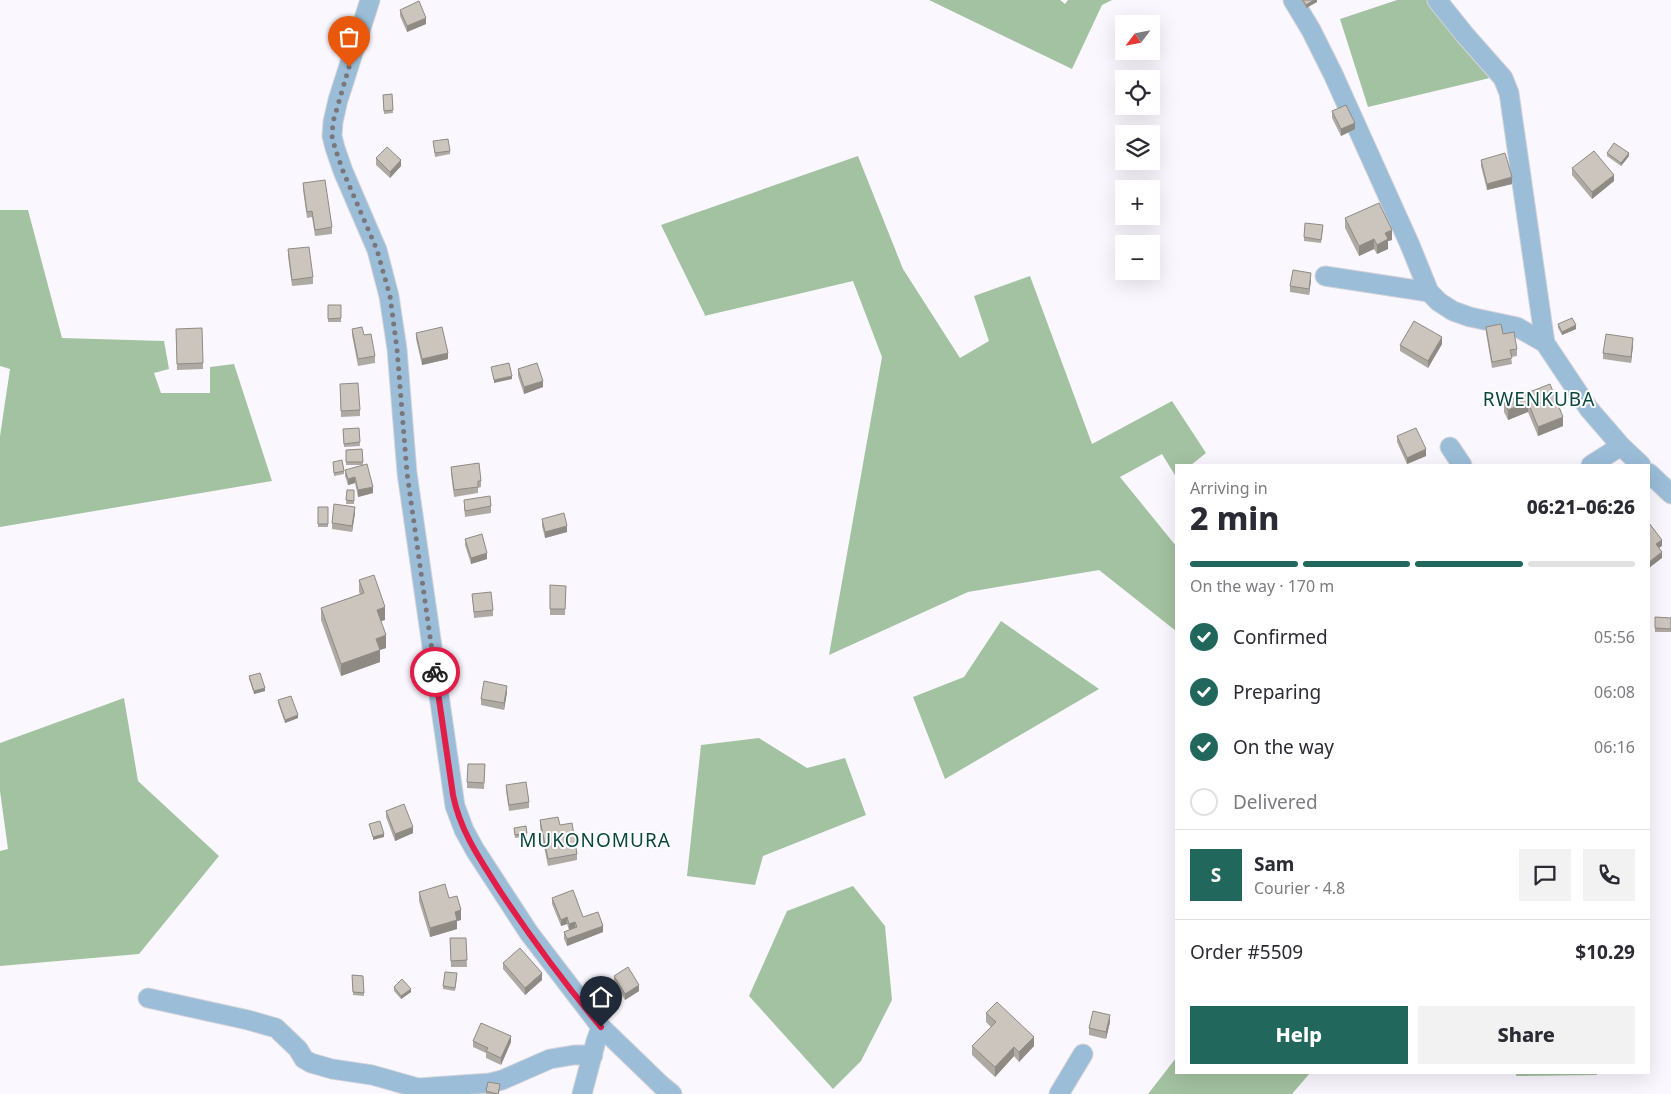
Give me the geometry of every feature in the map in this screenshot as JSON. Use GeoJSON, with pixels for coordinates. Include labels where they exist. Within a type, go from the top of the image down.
{"type":"FeatureCollection","features":[{"type":"Feature","properties":{"kind":"street"},"geometry":{"type":"LineString","coordinates":[[370,0],[338,100],[332,136],[343,171],[377,250],[390,296],[397,349],[407,473],[455,806],[474,850],[529,933],[601,1027],[661,1086],[672,1094]]}},
{"type":"Feature","properties":{"kind":"street"},"geometry":{"type":"LineString","coordinates":[[1293,0],[1311,30],[1344,97],[1429,292],[1439,302],[1453,311],[1470,317],[1517,327],[1545,343]]}},
{"type":"Feature","properties":{"kind":"street"},"geometry":{"type":"LineString","coordinates":[[1437,0],[1503,78],[1509,93],[1545,343],[1589,409],[1621,446],[1640,464]]}},
{"type":"Feature","properties":{"kind":"street"},"geometry":{"type":"LineString","coordinates":[[1326,276],[1429,292]]}},
{"type":"Feature","properties":{"kind":"street"},"geometry":{"type":"LineString","coordinates":[[1593,464],[1621,446]]}},
{"type":"Feature","properties":{"kind":"street"},"geometry":{"type":"LineString","coordinates":[[1450,447],[1461,464]]}},
{"type":"Feature","properties":{"kind":"street"},"geometry":{"type":"LineString","coordinates":[[148,998],[276,1028],[298,1049],[304,1059],[312,1064],[372,1075],[418,1088],[490,1083],[550,1060],[574,1055],[593,1055]]}},
{"type":"Feature","properties":{"kind":"street"},"geometry":{"type":"LineString","coordinates":[[582,1094],[601,1027]]}},
{"type":"Feature","properties":{"kind":"street"},"geometry":{"type":"LineString","coordinates":[[1059,1094],[1083,1054]]}},
{"type":"Feature","properties":{"kind":"green space"},"geometry":{"type":"Polygon","coordinates":[[[929,0],[1060,0],[1065,4],[1068,0],[1112,0],[1102,5],[1072,69],[929,0]]]}},
{"type":"Feature","properties":{"kind":"green space"},"geometry":{"type":"Polygon","coordinates":[[[1397,0],[1441,0],[1494,77],[1368,107],[1340,19],[1397,0]]]}},
{"type":"Feature","properties":{"kind":"green space"},"geometry":{"type":"Polygon","coordinates":[[[858,156],[903,269],[960,358],[989,341],[974,296],[1030,276],[1092,444],[1172,401],[1206,453],[1192,464],[1175,464],[1175,475],[1162,454],[1120,477],[1175,545],[1175,630],[1099,570],[968,592],[829,655],[882,357],[853,281],[704,316],[661,225],[858,156]]]}},
{"type":"Feature","properties":{"kind":"green space"},"geometry":{"type":"Polygon","coordinates":[[[0,210],[28,210],[62,338],[164,341],[169,369],[154,373],[161,393],[210,393],[210,367],[234,364],[272,481],[0,527],[0,436],[10,369],[0,366],[0,210]]]}},
{"type":"Feature","properties":{"kind":"green space"},"geometry":{"type":"Polygon","coordinates":[[[1001,621],[1099,689],[945,779],[913,697],[964,677],[1001,621]]]}},
{"type":"Feature","properties":{"kind":"green space"},"geometry":{"type":"Polygon","coordinates":[[[124,698],[138,781],[219,856],[139,954],[0,966],[0,851],[8,849],[0,791],[0,743],[124,698]]]}},
{"type":"Feature","properties":{"kind":"green space"},"geometry":{"type":"Polygon","coordinates":[[[759,738],[807,768],[845,758],[866,815],[763,856],[755,885],[687,876],[701,745],[759,738]]]}},
{"type":"Feature","properties":{"kind":"green space"},"geometry":{"type":"Polygon","coordinates":[[[853,886],[885,926],[892,1000],[861,1061],[833,1089],[749,996],[787,911],[853,886]]]}},
{"type":"Feature","properties":{"kind":"green space"},"geometry":{"type":"Polygon","coordinates":[[[1175,1059],[1175,1074],[1309,1074],[1292,1094],[1148,1094],[1175,1059]]]}},
{"type":"Feature","properties":{"kind":"green space"},"geometry":{"type":"Polygon","coordinates":[[[1516,1074],[1597,1074],[1597,1075],[1516,1076],[1516,1074]]]}},
{"type":"Feature","properties":{"kind":"building"},"geometry":{"type":"Polygon","coordinates":[[[1303,0],[1314,0],[1306,5],[1303,0]]]}},
{"type":"Feature","properties":{"kind":"building"},"geometry":{"type":"Polygon","coordinates":[[[419,1],[426,18],[407,26],[400,10],[419,1]]]}},
{"type":"Feature","properties":{"kind":"building"},"geometry":{"type":"Polygon","coordinates":[[[392,94],[393,110],[384,111],[383,95],[392,94]]]}},
{"type":"Feature","properties":{"kind":"building"},"geometry":{"type":"Polygon","coordinates":[[[1346,105],[1355,123],[1341,129],[1332,111],[1346,105]]]}},
{"type":"Feature","properties":{"kind":"building"},"geometry":{"type":"Polygon","coordinates":[[[448,139],[450,151],[435,153],[433,141],[448,139]]]}},
{"type":"Feature","properties":{"kind":"building"},"geometry":{"type":"Polygon","coordinates":[[[1614,143],[1629,153],[1621,163],[1607,153],[1614,143]]]}},
{"type":"Feature","properties":{"kind":"building"},"geometry":{"type":"Polygon","coordinates":[[[387,147],[401,160],[390,172],[376,158],[387,147]]]}},
{"type":"Feature","properties":{"kind":"building"},"geometry":{"type":"Polygon","coordinates":[[[1594,151],[1614,175],[1592,192],[1572,168],[1594,151]]]}},
{"type":"Feature","properties":{"kind":"building"},"geometry":{"type":"Polygon","coordinates":[[[1505,153],[1512,177],[1487,184],[1481,160],[1505,153]]]}},
{"type":"Feature","properties":{"kind":"building"},"geometry":{"type":"Polygon","coordinates":[[[325,180],[332,227],[315,230],[312,211],[307,212],[303,183],[325,180]]]}},
{"type":"Feature","properties":{"kind":"building"},"geometry":{"type":"Polygon","coordinates":[[[1379,203],[1392,230],[1385,233],[1388,239],[1377,245],[1374,239],[1359,246],[1345,218],[1379,203]]]}},
{"type":"Feature","properties":{"kind":"building"},"geometry":{"type":"Polygon","coordinates":[[[1305,223],[1323,225],[1321,240],[1304,237],[1305,223]]]}},
{"type":"Feature","properties":{"kind":"building"},"geometry":{"type":"Polygon","coordinates":[[[309,247],[313,277],[292,280],[288,249],[309,247]]]}},
{"type":"Feature","properties":{"kind":"building"},"geometry":{"type":"Polygon","coordinates":[[[1293,270],[1311,273],[1309,289],[1290,286],[1293,270]]]}},
{"type":"Feature","properties":{"kind":"building"},"geometry":{"type":"Polygon","coordinates":[[[328,305],[341,305],[341,318],[328,319],[328,305]]]}},
{"type":"Feature","properties":{"kind":"building"},"geometry":{"type":"Polygon","coordinates":[[[1572,318],[1576,325],[1562,332],[1558,324],[1572,318]]]}},
{"type":"Feature","properties":{"kind":"building"},"geometry":{"type":"Polygon","coordinates":[[[1414,321],[1442,337],[1428,361],[1400,345],[1414,321]]]}},
{"type":"Feature","properties":{"kind":"building"},"geometry":{"type":"Polygon","coordinates":[[[1501,324],[1503,334],[1514,332],[1517,349],[1510,350],[1512,358],[1492,362],[1486,327],[1501,324]]]}},
{"type":"Feature","properties":{"kind":"building"},"geometry":{"type":"Polygon","coordinates":[[[362,327],[364,335],[371,334],[375,356],[358,359],[352,329],[362,327]]]}},
{"type":"Feature","properties":{"kind":"building"},"geometry":{"type":"Polygon","coordinates":[[[442,327],[448,353],[422,359],[416,333],[442,327]]]}},
{"type":"Feature","properties":{"kind":"building"},"geometry":{"type":"Polygon","coordinates":[[[202,328],[203,363],[177,364],[176,329],[202,328]]]}},
{"type":"Feature","properties":{"kind":"building"},"geometry":{"type":"Polygon","coordinates":[[[1606,334],[1633,338],[1631,357],[1603,353],[1606,334]]]}},
{"type":"Feature","properties":{"kind":"building"},"geometry":{"type":"Polygon","coordinates":[[[509,363],[512,376],[494,380],[491,367],[509,363]]]}},
{"type":"Feature","properties":{"kind":"building"},"geometry":{"type":"Polygon","coordinates":[[[537,363],[543,381],[524,387],[518,369],[537,363]]]}},
{"type":"Feature","properties":{"kind":"building"},"geometry":{"type":"Polygon","coordinates":[[[358,383],[360,410],[341,411],[340,384],[358,383]]]}},
{"type":"Feature","properties":{"kind":"building"},"geometry":{"type":"Polygon","coordinates":[[[1550,384],[1563,417],[1538,427],[1528,402],[1508,410],[1504,402],[1550,384]]]}},
{"type":"Feature","properties":{"kind":"building"},"geometry":{"type":"Polygon","coordinates":[[[359,428],[360,442],[344,444],[343,429],[359,428]]]}},
{"type":"Feature","properties":{"kind":"building"},"geometry":{"type":"Polygon","coordinates":[[[1416,428],[1426,449],[1407,458],[1397,436],[1416,428]]]}},
{"type":"Feature","properties":{"kind":"building"},"geometry":{"type":"Polygon","coordinates":[[[362,449],[363,462],[346,462],[346,450],[362,449]]]}},
{"type":"Feature","properties":{"kind":"building"},"geometry":{"type":"Polygon","coordinates":[[[342,460],[344,471],[334,473],[333,462],[342,460]]]}},
{"type":"Feature","properties":{"kind":"building"},"geometry":{"type":"Polygon","coordinates":[[[479,463],[481,481],[478,481],[478,487],[454,490],[451,467],[479,463]]]}},
{"type":"Feature","properties":{"kind":"building"},"geometry":{"type":"Polygon","coordinates":[[[367,464],[373,487],[358,490],[355,477],[348,479],[345,470],[367,464]]]}},
{"type":"Feature","properties":{"kind":"building"},"geometry":{"type":"Polygon","coordinates":[[[347,490],[354,490],[354,501],[346,500],[347,490]]]}},
{"type":"Feature","properties":{"kind":"building"},"geometry":{"type":"Polygon","coordinates":[[[490,496],[491,506],[465,511],[464,500],[490,496]]]}},
{"type":"Feature","properties":{"kind":"building"},"geometry":{"type":"Polygon","coordinates":[[[334,504],[355,507],[352,526],[332,523],[334,504]]]}},
{"type":"Feature","properties":{"kind":"building"},"geometry":{"type":"Polygon","coordinates":[[[318,507],[328,507],[328,524],[318,524],[318,507]]]}},
{"type":"Feature","properties":{"kind":"building"},"geometry":{"type":"Polygon","coordinates":[[[564,513],[567,526],[545,532],[542,519],[564,513]]]}},
{"type":"Feature","properties":{"kind":"building"},"geometry":{"type":"Polygon","coordinates":[[[1650,524],[1662,540],[1656,544],[1662,552],[1650,561],[1650,524]]]}},
{"type":"Feature","properties":{"kind":"building"},"geometry":{"type":"Polygon","coordinates":[[[482,534],[487,553],[471,558],[465,539],[482,534]]]}},
{"type":"Feature","properties":{"kind":"building"},"geometry":{"type":"Polygon","coordinates":[[[374,575],[385,607],[377,610],[386,635],[376,639],[380,650],[341,664],[321,608],[364,593],[359,580],[374,575]]]}},
{"type":"Feature","properties":{"kind":"building"},"geometry":{"type":"Polygon","coordinates":[[[550,585],[566,586],[565,609],[550,609],[550,585]]]}},
{"type":"Feature","properties":{"kind":"building"},"geometry":{"type":"Polygon","coordinates":[[[491,592],[493,610],[474,612],[472,594],[491,592]]]}},
{"type":"Feature","properties":{"kind":"building"},"geometry":{"type":"Polygon","coordinates":[[[1655,617],[1671,618],[1671,629],[1655,628],[1655,617]]]}},
{"type":"Feature","properties":{"kind":"building"},"geometry":{"type":"Polygon","coordinates":[[[260,673],[265,688],[254,691],[249,676],[260,673]]]}},
{"type":"Feature","properties":{"kind":"building"},"geometry":{"type":"Polygon","coordinates":[[[484,681],[507,686],[504,703],[481,699],[484,681]]]}},
{"type":"Feature","properties":{"kind":"building"},"geometry":{"type":"Polygon","coordinates":[[[291,696],[298,715],[285,720],[278,700],[291,696]]]}},
{"type":"Feature","properties":{"kind":"building"},"geometry":{"type":"Polygon","coordinates":[[[468,764],[485,764],[484,783],[467,782],[468,764]]]}},
{"type":"Feature","properties":{"kind":"building"},"geometry":{"type":"Polygon","coordinates":[[[526,782],[529,802],[509,805],[506,785],[526,782]]]}},
{"type":"Feature","properties":{"kind":"building"},"geometry":{"type":"Polygon","coordinates":[[[404,804],[413,827],[395,834],[386,811],[404,804]]]}},
{"type":"Feature","properties":{"kind":"building"},"geometry":{"type":"Polygon","coordinates":[[[558,817],[560,825],[572,823],[577,854],[548,859],[540,820],[558,817]]]}},
{"type":"Feature","properties":{"kind":"building"},"geometry":{"type":"Polygon","coordinates":[[[380,821],[384,834],[373,837],[369,824],[380,821]]]}},
{"type":"Feature","properties":{"kind":"building"},"geometry":{"type":"Polygon","coordinates":[[[526,826],[527,833],[515,835],[514,828],[526,826]]]}},
{"type":"Feature","properties":{"kind":"building"},"geometry":{"type":"Polygon","coordinates":[[[445,884],[449,898],[457,896],[461,910],[455,912],[457,920],[430,928],[419,892],[445,884]]]}},
{"type":"Feature","properties":{"kind":"building"},"geometry":{"type":"Polygon","coordinates":[[[573,890],[583,917],[598,912],[603,926],[567,939],[564,932],[577,927],[575,922],[569,924],[567,917],[561,920],[552,898],[573,890]]]}},
{"type":"Feature","properties":{"kind":"building"},"geometry":{"type":"Polygon","coordinates":[[[450,938],[466,938],[467,960],[451,961],[450,938]]]}},
{"type":"Feature","properties":{"kind":"building"},"geometry":{"type":"Polygon","coordinates":[[[520,948],[542,973],[525,988],[503,963],[520,948]]]}},
{"type":"Feature","properties":{"kind":"building"},"geometry":{"type":"Polygon","coordinates":[[[628,967],[639,985],[625,994],[614,976],[628,967]]]}},
{"type":"Feature","properties":{"kind":"building"},"geometry":{"type":"Polygon","coordinates":[[[445,972],[457,973],[455,988],[443,986],[445,972]]]}},
{"type":"Feature","properties":{"kind":"building"},"geometry":{"type":"Polygon","coordinates":[[[352,975],[363,976],[364,993],[353,992],[352,975]]]}},
{"type":"Feature","properties":{"kind":"building"},"geometry":{"type":"Polygon","coordinates":[[[402,979],[411,989],[401,996],[394,987],[402,979]]]}},
{"type":"Feature","properties":{"kind":"building"},"geometry":{"type":"Polygon","coordinates":[[[997,1002],[1034,1037],[1019,1052],[1014,1047],[995,1067],[972,1046],[996,1022],[986,1013],[997,1002]]]}},
{"type":"Feature","properties":{"kind":"building"},"geometry":{"type":"Polygon","coordinates":[[[1093,1011],[1110,1015],[1106,1032],[1089,1028],[1093,1011]]]}},
{"type":"Feature","properties":{"kind":"building"},"geometry":{"type":"Polygon","coordinates":[[[481,1023],[511,1036],[501,1058],[486,1051],[488,1048],[473,1041],[481,1023]]]}},
{"type":"Feature","properties":{"kind":"building"},"geometry":{"type":"Polygon","coordinates":[[[488,1082],[500,1084],[498,1094],[486,1091],[488,1082]]]}},
{"type":"Feature","properties":{"kind":"way so far"},"geometry":{"type":"LineString","coordinates":[[349,67],[338,100],[332,136],[343,171],[370,230],[384,269],[390,296],[397,349],[407,473],[435,672]]}},
{"type":"Feature","properties":{"kind":"district","name":"RWENKUBA"},"geometry":{"type":"Point","coordinates":[1539,399]}},
{"type":"Feature","properties":{"kind":"district","name":"MUKONOMURA"},"geometry":{"type":"Point","coordinates":[595,840]}},
{"type":"Feature","properties":{"kind":"route"},"geometry":{"type":"LineString","coordinates":[[435,672],[455,806],[464,830],[474,850],[529,933],[601,1027]]}}]}
